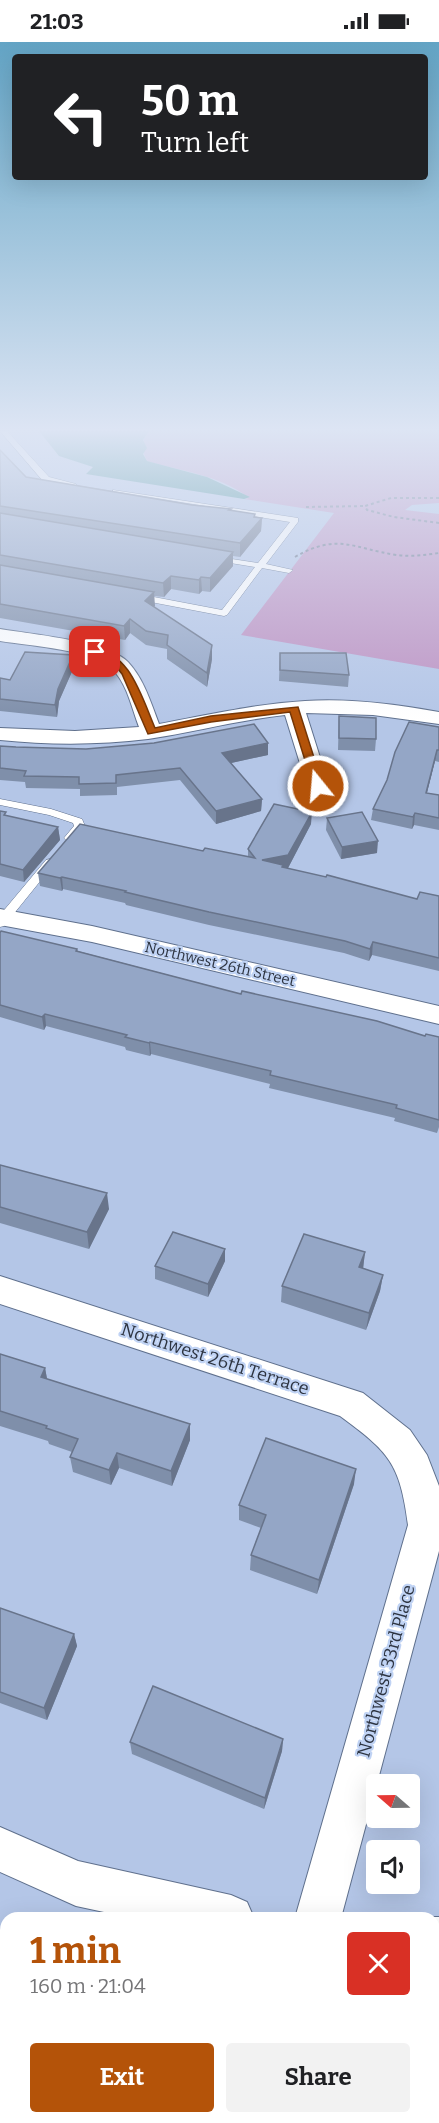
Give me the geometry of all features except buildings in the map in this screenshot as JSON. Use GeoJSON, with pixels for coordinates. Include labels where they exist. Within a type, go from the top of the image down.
{"type":"FeatureCollection","features":[{"type":"Feature","properties":{"kind":"street"},"geometry":{"type":"LineString","coordinates":[[0,635],[95,652],[118,663],[126,673],[151,731]]}},
{"type":"Feature","properties":{"kind":"street"},"geometry":{"type":"LineString","coordinates":[[294,709],[318,786]]}},
{"type":"Feature","properties":{"kind":"street"},"geometry":{"type":"LineString","coordinates":[[0,734],[73,738],[151,731],[211,719],[294,709],[384,710],[439,718]]}},
{"type":"Feature","properties":{"kind":"street","name":"Northwest 26th Street"},"geometry":{"type":"LineString","coordinates":[[1,919],[92,934],[439,1015]]}},
{"type":"Feature","properties":{"kind":"street","name":"Northwest 26th Terrace"},"geometry":{"type":"LineString","coordinates":[[0,1290],[351,1404],[387,1430],[411,1459]]}},
{"type":"Feature","properties":{"kind":"street","name":"Northwest 33rd Place"},"geometry":{"type":"LineString","coordinates":[[320,1912],[427,1525],[423,1493],[411,1459]]}},
{"type":"Feature","properties":{"kind":"street"},"geometry":{"type":"LineString","coordinates":[[0,1849],[76,1883],[204,1912]]}},
{"type":"Feature","properties":{"kind":"lane"},"geometry":{"type":"LineString","coordinates":[[129,596],[224,613],[261,565],[285,528]]}},
{"type":"Feature","properties":{"kind":"lane"},"geometry":{"type":"LineString","coordinates":[[208,557],[289,570]]}},
{"type":"Feature","properties":{"kind":"lane"},"geometry":{"type":"LineString","coordinates":[[0,802],[51,812],[78,821],[80,826],[1,919]]}},
{"type":"Feature","properties":{"kind":"path"},"geometry":{"type":"LineString","coordinates":[[286,561],[321,543],[334,542],[349,542],[396,555],[439,553]]}},
{"type":"Feature","properties":{"kind":"shaded area"},"geometry":{"type":"Polygon","coordinates":[[[322,528],[439,528],[439,669],[241,635],[322,528]]]}},
{"type":"Feature","properties":{"kind":"route"},"geometry":{"type":"LineString","coordinates":[[95,652],[118,663],[126,673],[151,731],[262,711],[294,709],[318,786]]}}]}
